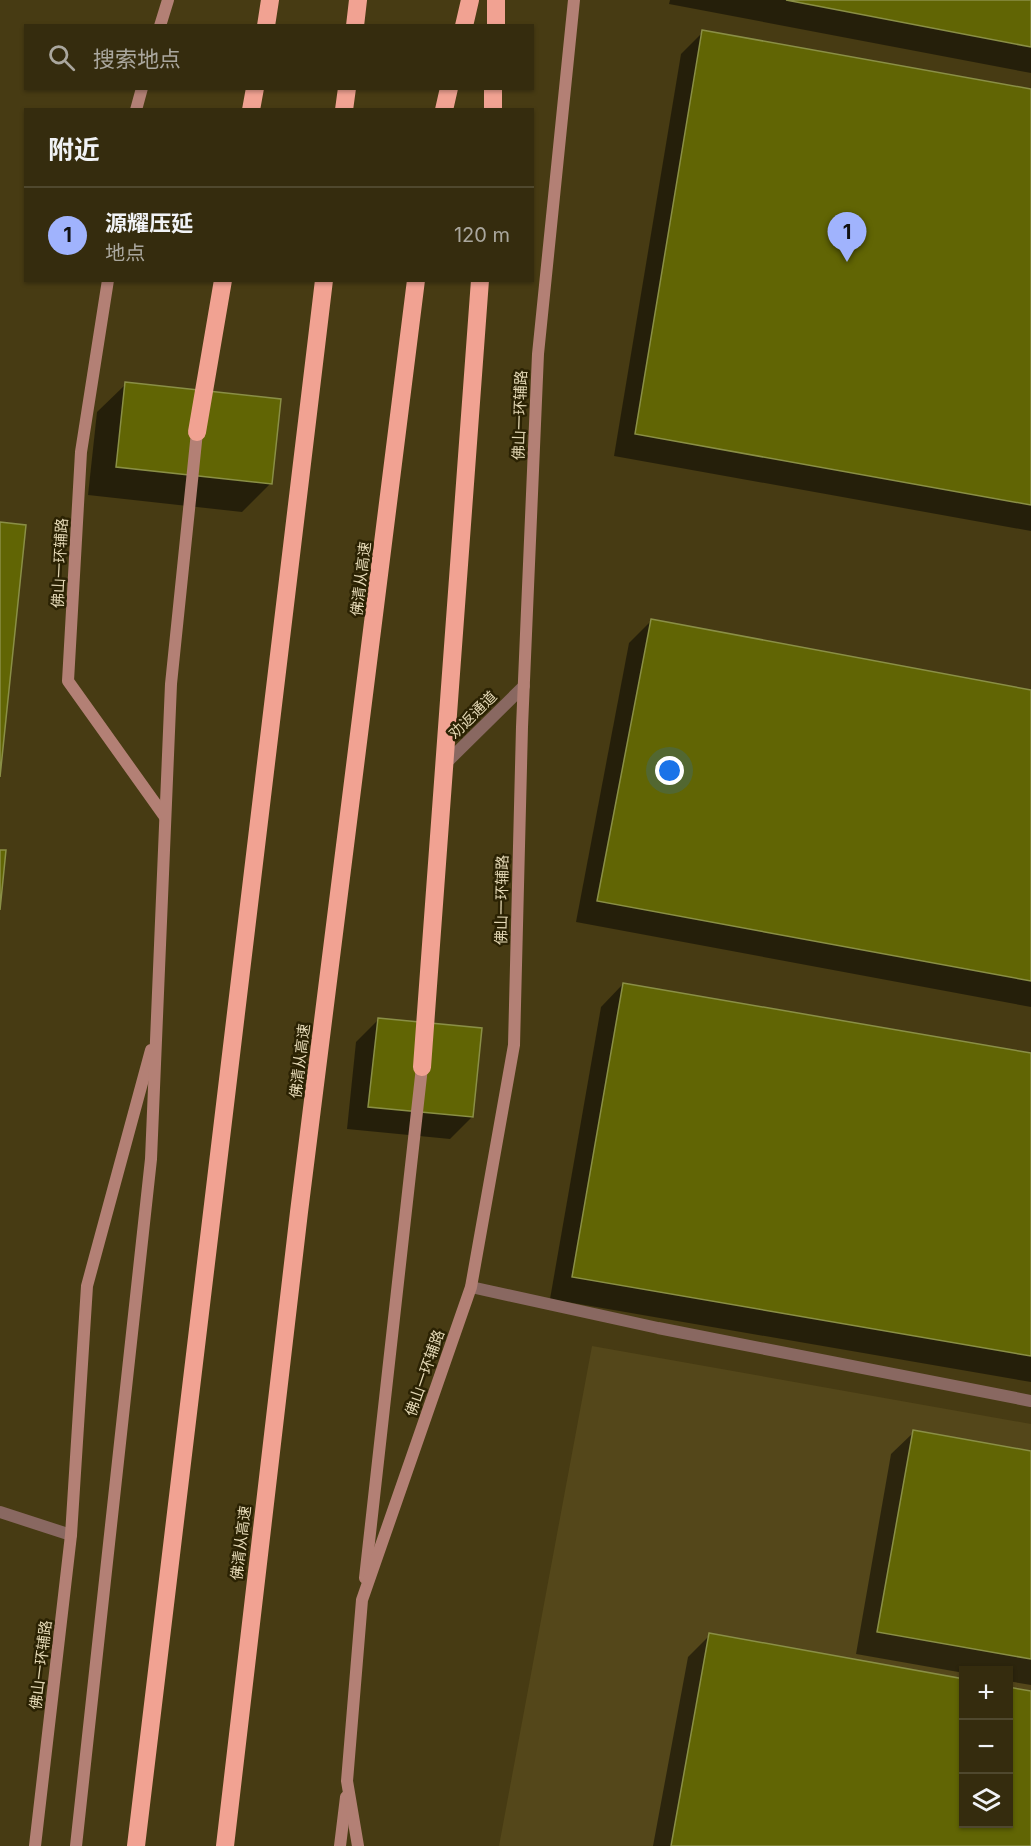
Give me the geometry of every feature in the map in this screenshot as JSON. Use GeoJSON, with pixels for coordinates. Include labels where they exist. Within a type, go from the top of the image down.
{"type":"FeatureCollection","features":[{"type":"Feature","properties":{"kind":"highway"},"geometry":{"type":"LineString","coordinates":[[266,24],[270,0]]}},
{"type":"Feature","properties":{"kind":"highway"},"geometry":{"type":"LineString","coordinates":[[355,24],[358,0]]}},
{"type":"Feature","properties":{"kind":"highway"},"geometry":{"type":"LineString","coordinates":[[464,24],[470,0]]}},
{"type":"Feature","properties":{"kind":"highway"},"geometry":{"type":"LineString","coordinates":[[496,0],[496,24]]}},
{"type":"Feature","properties":{"kind":"highway"},"geometry":{"type":"LineString","coordinates":[[251,108],[255,90]]}},
{"type":"Feature","properties":{"kind":"highway"},"geometry":{"type":"LineString","coordinates":[[344,108],[347,90]]}},
{"type":"Feature","properties":{"kind":"highway"},"geometry":{"type":"LineString","coordinates":[[444,108],[449,90]]}},
{"type":"Feature","properties":{"kind":"highway"},"geometry":{"type":"LineString","coordinates":[[493,108],[494,90]]}},
{"type":"Feature","properties":{"kind":"highway"},"geometry":{"type":"LineString","coordinates":[[197,432],[223,282]]}},
{"type":"Feature","properties":{"kind":"highway"},"geometry":{"type":"LineString","coordinates":[[136,1846],[324,282]]}},
{"type":"Feature","properties":{"kind":"highway","name":"佛清从高速"},"geometry":{"type":"LineString","coordinates":[[225,1846],[298,1212],[416,282]]}},
{"type":"Feature","properties":{"kind":"highway"},"geometry":{"type":"LineString","coordinates":[[422,1067],[480,282]]}},
{"type":"Feature","properties":{"kind":"main road"},"geometry":{"type":"LineString","coordinates":[[161,24],[168,0]]}},
{"type":"Feature","properties":{"kind":"main road","name":"佛山一环辅路"},"geometry":{"type":"LineString","coordinates":[[340,1846],[362,1600],[471,1287],[514,1045],[524,686],[538,354],[573,0]]}},
{"type":"Feature","properties":{"kind":"main road"},"geometry":{"type":"LineString","coordinates":[[137,108],[141,90]]}},
{"type":"Feature","properties":{"kind":"main road","name":"佛山一环辅路"},"geometry":{"type":"LineString","coordinates":[[108,282],[81,452],[68,681],[165,817]]}},
{"type":"Feature","properties":{"kind":"main road"},"geometry":{"type":"LineString","coordinates":[[76,1846],[151,1159],[171,684],[197,432]]}},
{"type":"Feature","properties":{"kind":"main road","name":"佛山一环辅路"},"geometry":{"type":"LineString","coordinates":[[35,1846],[71,1535],[87,1286],[157,1028]]}},
{"type":"Feature","properties":{"kind":"main road"},"geometry":{"type":"LineString","coordinates":[[362,1600],[422,1067]]}},
{"type":"Feature","properties":{"kind":"main road","name":"佛山一环辅路"},"geometry":{"type":"LineString","coordinates":[[347,1781],[358,1846]]}},
{"type":"Feature","properties":{"kind":"street","name":"劝返通道"},"geometry":{"type":"LineString","coordinates":[[444,765],[524,686]]}},
{"type":"Feature","properties":{"kind":"street"},"geometry":{"type":"LineString","coordinates":[[471,1287],[658,1328],[1031,1401]]}},
{"type":"Feature","properties":{"kind":"street"},"geometry":{"type":"LineString","coordinates":[[0,1512],[71,1535]]}},
{"type":"Feature","properties":{"kind":"shaded area"},"geometry":{"type":"Polygon","coordinates":[[[592,1346],[1031,1424],[1031,1846],[499,1846],[592,1346]]]}},
{"type":"Feature","properties":{"kind":"building"},"geometry":{"type":"Polygon","coordinates":[[[786,0],[1031,0],[1031,47],[786,0]]]}},
{"type":"Feature","properties":{"kind":"building"},"geometry":{"type":"Polygon","coordinates":[[[702,30],[1031,89],[1031,505],[635,434],[702,30]]]}},
{"type":"Feature","properties":{"kind":"building"},"geometry":{"type":"Polygon","coordinates":[[[125,382],[281,399],[272,484],[116,467],[125,382]]]}},
{"type":"Feature","properties":{"kind":"building"},"geometry":{"type":"Polygon","coordinates":[[[0,522],[26,525],[0,777],[0,522]]]}},
{"type":"Feature","properties":{"kind":"building"},"geometry":{"type":"Polygon","coordinates":[[[651,619],[1031,690],[1031,981],[597,901],[651,619]]]}},
{"type":"Feature","properties":{"kind":"building"},"geometry":{"type":"Polygon","coordinates":[[[0,850],[6,850],[0,910],[0,850]]]}},
{"type":"Feature","properties":{"kind":"building"},"geometry":{"type":"Polygon","coordinates":[[[623,983],[1031,1053],[1031,1356],[572,1277],[623,983]]]}},
{"type":"Feature","properties":{"kind":"building"},"geometry":{"type":"Polygon","coordinates":[[[378,1018],[482,1028],[473,1117],[368,1107],[378,1018]]]}},
{"type":"Feature","properties":{"kind":"building"},"geometry":{"type":"Polygon","coordinates":[[[913,1430],[1031,1451],[1031,1659],[877,1632],[913,1430]]]}},
{"type":"Feature","properties":{"kind":"building"},"geometry":{"type":"Polygon","coordinates":[[[709,1633],[959,1678],[959,1828],[1013,1828],[1013,1688],[1031,1691],[1031,1846],[671,1846],[709,1633]]]}},
{"type":"Feature","properties":{"kind":"place","name":"源耀压延"},"geometry":{"type":"Point","coordinates":[847,262]}}]}
